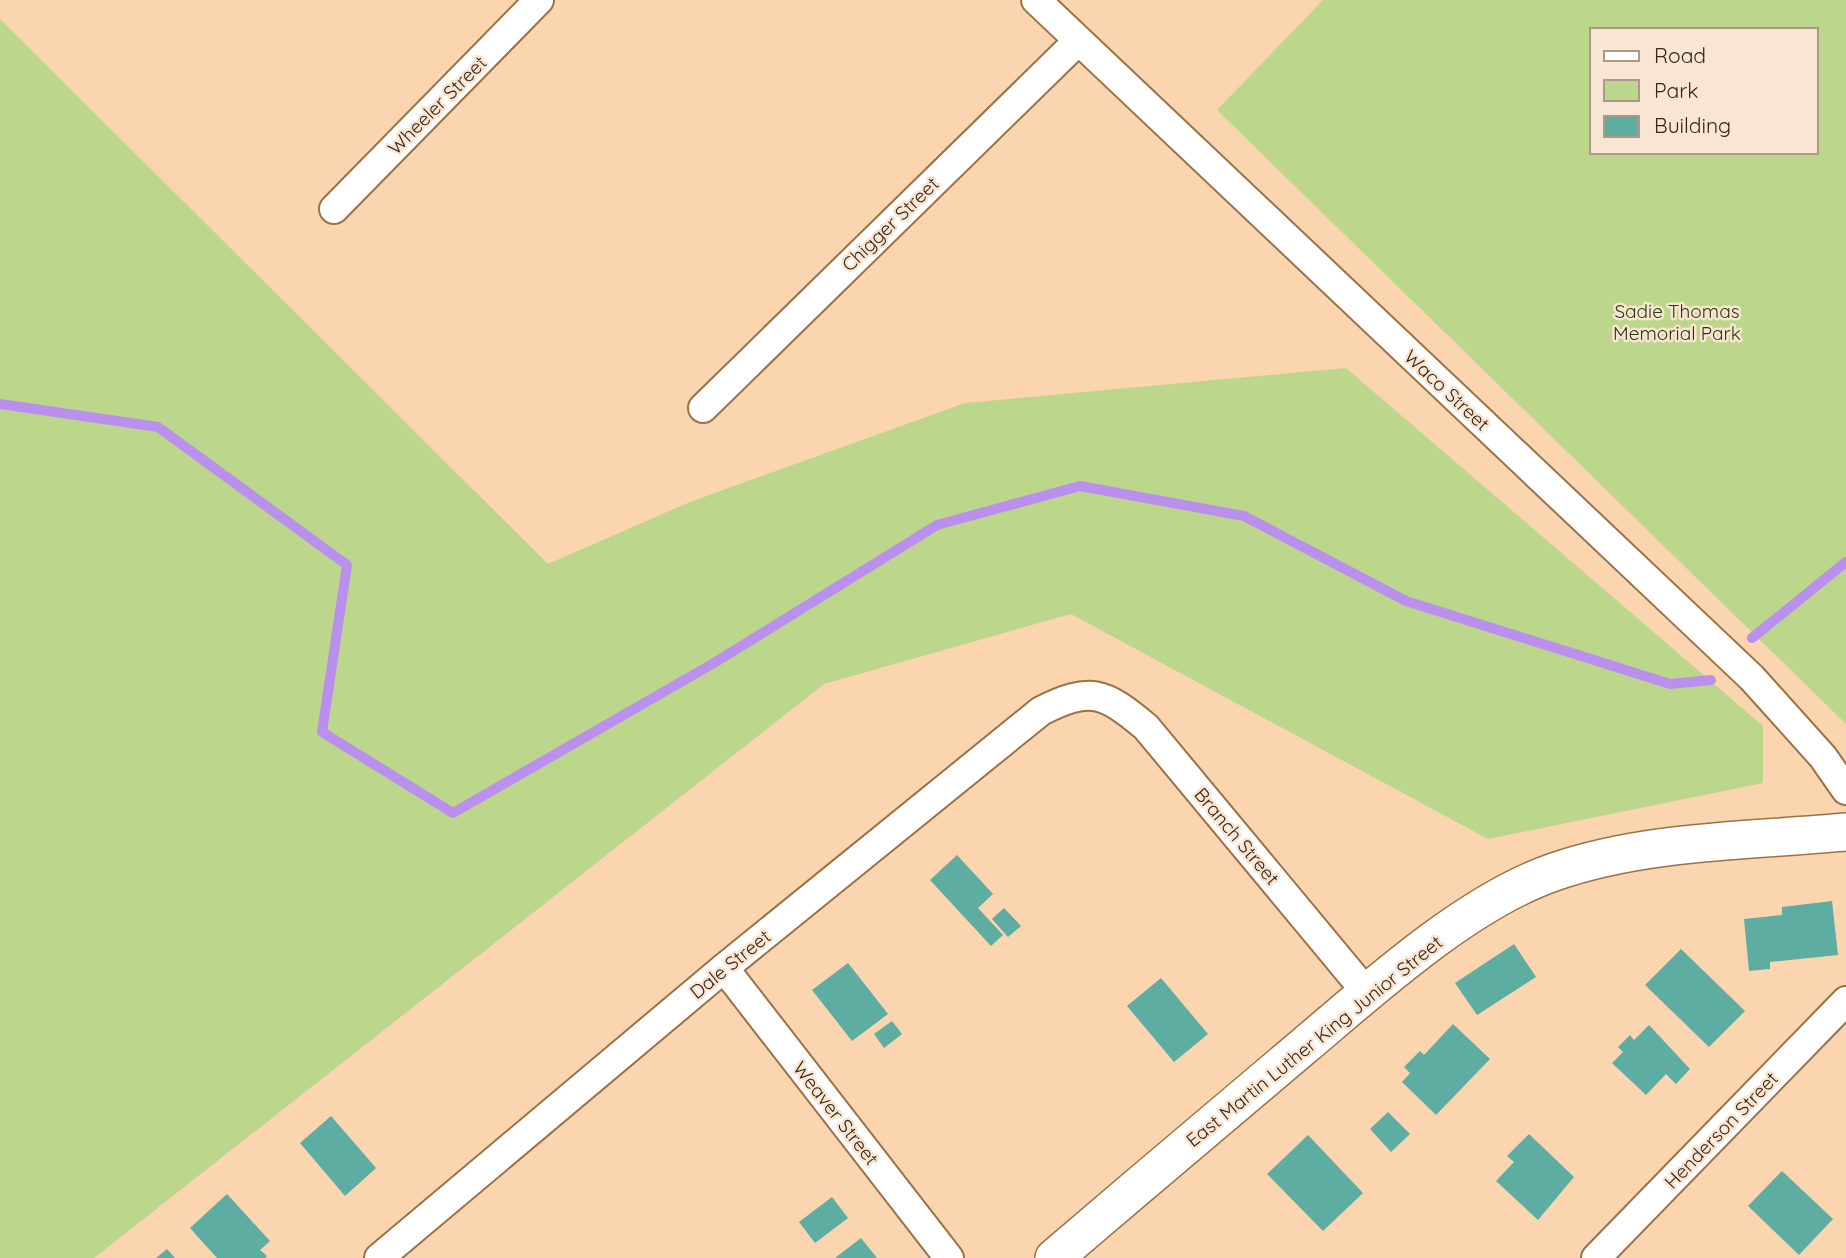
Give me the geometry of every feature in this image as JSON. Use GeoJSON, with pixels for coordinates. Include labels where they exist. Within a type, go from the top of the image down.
{"type":"FeatureCollection","features":[{"type":"Feature","properties":{"kind":"street","name":"Wheeler Street"},"geometry":{"type":"LineString","coordinates":[[334,209],[540,0]]}},
{"type":"Feature","properties":{"kind":"street","name":"Waco Street"},"geometry":{"type":"LineString","coordinates":[[1036,0],[1752,678],[1823,757],[1846,790]]}},
{"type":"Feature","properties":{"kind":"street","name":"Chigger Street"},"geometry":{"type":"LineString","coordinates":[[703,408],[1078,41]]}},
{"type":"Feature","properties":{"kind":"street","name":"Dale Street"},"geometry":{"type":"LineString","coordinates":[[379,1258],[724,968],[1041,711],[1068,697],[1094,695]]}},
{"type":"Feature","properties":{"kind":"street","name":"Branch Street"},"geometry":{"type":"LineString","coordinates":[[1094,695],[1122,707],[1146,727],[1367,993]]}},
{"type":"Feature","properties":{"kind":"street","name":"East Martin Luther King Junior Street"},"geometry":{"type":"LineString","coordinates":[[1054,1258],[1367,993],[1504,894],[1552,872],[1606,857],[1650,849],[1846,832]]}},
{"type":"Feature","properties":{"kind":"street","name":"Weaver Street"},"geometry":{"type":"LineString","coordinates":[[724,968],[949,1258]]}},
{"type":"Feature","properties":{"kind":"street","name":"Henderson Street"},"geometry":{"type":"LineString","coordinates":[[1596,1258],[1846,1001]]}},
{"type":"Feature","properties":{"kind":"green space","name":"Sadie Thomas Memorial Park"},"geometry":{"type":"Polygon","coordinates":[[[1323,0],[1846,0],[1846,724],[1217,110],[1323,0]]]}},
{"type":"Feature","properties":{"kind":"green space"},"geometry":{"type":"Polygon","coordinates":[[[0,19],[548,564],[690,502],[965,403],[1346,368],[1763,726],[1763,783],[1488,839],[1071,614],[824,684],[94,1258],[0,1258],[0,19]]]}},
{"type":"Feature","properties":{"kind":"building"},"geometry":{"type":"Polygon","coordinates":[[[957,855],[993,894],[978,908],[1003,935],[991,946],[930,880],[957,855]]]}},
{"type":"Feature","properties":{"kind":"building"},"geometry":{"type":"Polygon","coordinates":[[[1832,901],[1838,955],[1770,962],[1770,969],[1749,971],[1744,919],[1782,915],[1782,907],[1832,901]]]}},
{"type":"Feature","properties":{"kind":"building"},"geometry":{"type":"Polygon","coordinates":[[[1004,908],[1021,926],[1008,937],[992,919],[1004,908]]]}},
{"type":"Feature","properties":{"kind":"building"},"geometry":{"type":"Polygon","coordinates":[[[1514,944],[1536,977],[1477,1015],[1455,983],[1514,944]]]}},
{"type":"Feature","properties":{"kind":"building"},"geometry":{"type":"Polygon","coordinates":[[[1681,949],[1745,1011],[1709,1047],[1645,985],[1681,949]]]}},
{"type":"Feature","properties":{"kind":"building"},"geometry":{"type":"Polygon","coordinates":[[[848,963],[888,1014],[852,1041],[812,990],[848,963]]]}},
{"type":"Feature","properties":{"kind":"building"},"geometry":{"type":"Polygon","coordinates":[[[1161,978],[1208,1034],[1174,1062],[1127,1006],[1161,978]]]}},
{"type":"Feature","properties":{"kind":"building"},"geometry":{"type":"Polygon","coordinates":[[[892,1021],[902,1034],[884,1048],[874,1034],[892,1021]]]}},
{"type":"Feature","properties":{"kind":"building"},"geometry":{"type":"Polygon","coordinates":[[[1453,1024],[1490,1059],[1436,1115],[1402,1082],[1410,1073],[1404,1067],[1420,1051],[1424,1055],[1453,1024]]]}},
{"type":"Feature","properties":{"kind":"building"},"geometry":{"type":"Polygon","coordinates":[[[1649,1025],[1690,1069],[1676,1084],[1666,1074],[1646,1095],[1612,1063],[1623,1052],[1618,1047],[1630,1035],[1634,1040],[1649,1025]]]}},
{"type":"Feature","properties":{"kind":"building"},"geometry":{"type":"Polygon","coordinates":[[[1388,1112],[1410,1134],[1391,1152],[1370,1129],[1388,1112]]]}},
{"type":"Feature","properties":{"kind":"building"},"geometry":{"type":"Polygon","coordinates":[[[331,1116],[376,1168],[345,1196],[300,1143],[331,1116]]]}},
{"type":"Feature","properties":{"kind":"building"},"geometry":{"type":"Polygon","coordinates":[[[1529,1134],[1574,1177],[1538,1220],[1496,1181],[1514,1162],[1507,1156],[1529,1134]]]}},
{"type":"Feature","properties":{"kind":"building"},"geometry":{"type":"Polygon","coordinates":[[[1308,1135],[1363,1193],[1323,1231],[1267,1174],[1308,1135]]]}},
{"type":"Feature","properties":{"kind":"building"},"geometry":{"type":"Polygon","coordinates":[[[1782,1171],[1833,1219],[1799,1255],[1748,1206],[1782,1171]]]}},
{"type":"Feature","properties":{"kind":"building"},"geometry":{"type":"Polygon","coordinates":[[[227,1194],[270,1241],[260,1250],[267,1256],[265,1258],[217,1258],[190,1228],[227,1194]]]}},
{"type":"Feature","properties":{"kind":"building"},"geometry":{"type":"Polygon","coordinates":[[[832,1197],[848,1218],[815,1243],[799,1222],[832,1197]]]}},
{"type":"Feature","properties":{"kind":"building"},"geometry":{"type":"Polygon","coordinates":[[[861,1238],[877,1258],[835,1258],[861,1238]]]}},
{"type":"Feature","properties":{"kind":"building"},"geometry":{"type":"Polygon","coordinates":[[[167,1249],[175,1258],[156,1258],[167,1249]]]}},
{"type":"Feature","properties":{"kind":"waterway"},"geometry":{"type":"LineString","coordinates":[[0,404],[158,427],[347,565],[322,732],[453,813],[714,663],[937,525],[1080,486],[1244,516],[1406,601],[1670,684],[1711,680]]}},
{"type":"Feature","properties":{"kind":"waterway"},"geometry":{"type":"LineString","coordinates":[[1752,638],[1846,562]]}}]}
